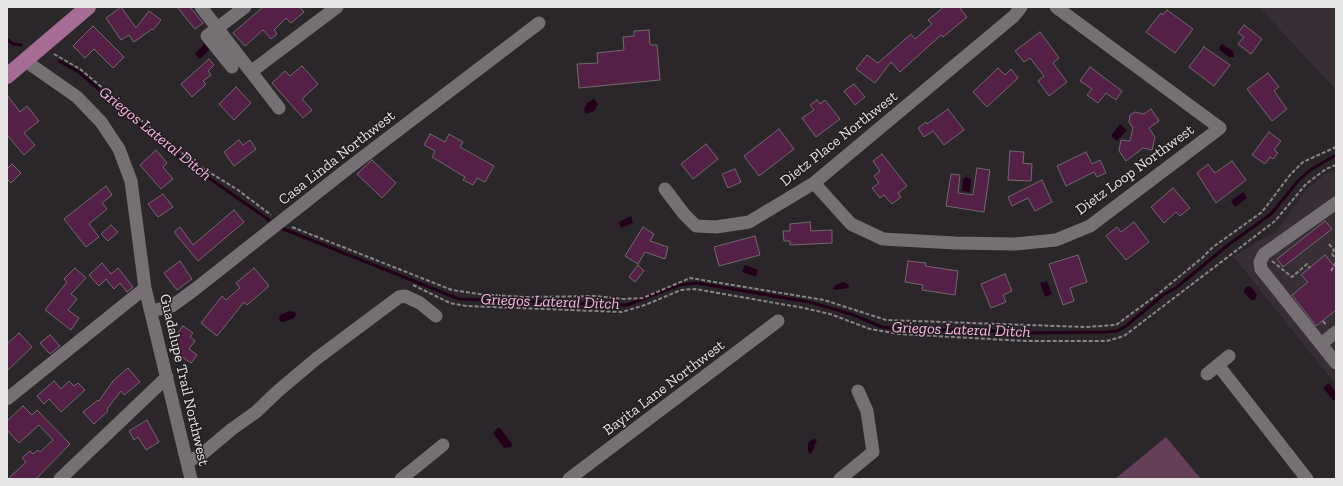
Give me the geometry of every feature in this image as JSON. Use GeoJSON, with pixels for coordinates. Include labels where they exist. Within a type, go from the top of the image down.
{"type":"FeatureCollection","features":[{"type":"Feature","properties":{"kind":"main road"},"geometry":{"type":"LineString","coordinates":[[7,76],[84,8]]}},
{"type":"Feature","properties":{"kind":"street"},"geometry":{"type":"LineString","coordinates":[[201,7],[252,71],[279,108]]}},
{"type":"Feature","properties":{"kind":"street"},"geometry":{"type":"LineString","coordinates":[[232,67],[207,36],[245,7]]}},
{"type":"Feature","properties":{"kind":"street"},"geometry":{"type":"LineString","coordinates":[[252,71],[337,7]]}},
{"type":"Feature","properties":{"kind":"street","name":"Dietz Place Northwest"},"geometry":{"type":"LineString","coordinates":[[665,189],[684,214],[696,226],[716,227],[749,222],[814,183],[1008,22],[1021,7]]}},
{"type":"Feature","properties":{"kind":"street","name":"Dietz Loop Northwest"},"geometry":{"type":"LineString","coordinates":[[814,183],[851,224],[883,239],[955,243],[1015,244],[1056,240],[1090,226],[1220,128],[1056,7]]}},
{"type":"Feature","properties":{"kind":"street","name":"Casa Linda Northwest"},"geometry":{"type":"LineString","coordinates":[[151,311],[172,306],[539,23]]}},
{"type":"Feature","properties":{"kind":"street","name":"Guadalupe Trail Northwest"},"geometry":{"type":"LineString","coordinates":[[24,60],[77,97],[101,122],[119,149],[131,181],[145,288],[191,479]]}},
{"type":"Feature","properties":{"kind":"street"},"geometry":{"type":"LineString","coordinates":[[1336,203],[1264,254],[1260,262],[1261,269],[1336,363]]}},
{"type":"Feature","properties":{"kind":"street","name":"Guadalupe Trail Northwest"},"geometry":{"type":"LineString","coordinates":[[7,399],[145,288]]}},
{"type":"Feature","properties":{"kind":"street"},"geometry":{"type":"LineString","coordinates":[[187,462],[201,455],[232,429],[256,412],[316,359],[399,298],[405,296],[420,302],[436,316]]}},
{"type":"Feature","properties":{"kind":"street","name":"Bayita Lane Northwest"},"geometry":{"type":"LineString","coordinates":[[569,479],[778,321]]}},
{"type":"Feature","properties":{"kind":"street"},"geometry":{"type":"LineString","coordinates":[[1321,344],[1336,332]]}},
{"type":"Feature","properties":{"kind":"street"},"geometry":{"type":"LineString","coordinates":[[1206,374],[1229,356]]}},
{"type":"Feature","properties":{"kind":"street"},"geometry":{"type":"LineString","coordinates":[[1218,365],[1307,479]]}},
{"type":"Feature","properties":{"kind":"street"},"geometry":{"type":"LineString","coordinates":[[60,479],[167,377]]}},
{"type":"Feature","properties":{"kind":"street"},"geometry":{"type":"LineString","coordinates":[[840,479],[873,452],[867,411],[858,391]]}},
{"type":"Feature","properties":{"kind":"street"},"geometry":{"type":"LineString","coordinates":[[401,479],[443,445]]}},
{"type":"Feature","properties":{"kind":"path"},"geometry":{"type":"LineString","coordinates":[[40,46],[80,69],[196,164],[238,190],[280,222],[452,290],[479,294],[524,297],[595,296],[624,299],[642,298],[690,278],[824,300],[886,320],[1085,327],[1116,325],[1158,294],[1202,258],[1213,247],[1262,212],[1274,194],[1302,162],[1336,147]]}},
{"type":"Feature","properties":{"kind":"path"},"geometry":{"type":"LineString","coordinates":[[413,285],[450,303],[466,306],[622,312],[645,305],[681,290],[695,289],[810,309],[830,314],[870,329],[899,334],[1026,341],[1106,341],[1124,336],[1275,221],[1306,184],[1326,169],[1336,165]]}},
{"type":"Feature","properties":{"kind":"path"},"geometry":{"type":"LineString","coordinates":[[1329,244],[1334,250],[1332,254],[1336,261],[1331,271]]}},
{"type":"Feature","properties":{"kind":"path"},"geometry":{"type":"LineString","coordinates":[[1276,256],[1272,260],[1292,277],[1307,264],[1310,268]]}},
{"type":"Feature","properties":{"kind":"shaded area"},"geometry":{"type":"Polygon","coordinates":[[[1259,7],[1336,7],[1336,90],[1259,7]]]}},
{"type":"Feature","properties":{"kind":"shaded area"},"geometry":{"type":"Polygon","coordinates":[[[204,44],[210,49],[200,59],[195,54],[204,44]]]}},
{"type":"Feature","properties":{"kind":"shaded area"},"geometry":{"type":"Polygon","coordinates":[[[1222,44],[1233,51],[1234,57],[1229,57],[1220,50],[1219,47],[1222,44]]]}},
{"type":"Feature","properties":{"kind":"shaded area"},"geometry":{"type":"Polygon","coordinates":[[[594,99],[598,104],[594,111],[586,114],[584,110],[587,103],[594,99]]]}},
{"type":"Feature","properties":{"kind":"shaded area"},"geometry":{"type":"Polygon","coordinates":[[[1120,124],[1127,130],[1117,141],[1111,136],[1120,124]]]}},
{"type":"Feature","properties":{"kind":"shaded area"},"geometry":{"type":"Polygon","coordinates":[[[1336,171],[1336,385],[1233,256],[1277,231],[1306,190],[1325,174],[1336,171]]]}},
{"type":"Feature","properties":{"kind":"shaded area"},"geometry":{"type":"Polygon","coordinates":[[[966,177],[971,179],[970,192],[962,191],[963,179],[966,177]]]}},
{"type":"Feature","properties":{"kind":"shaded area"},"geometry":{"type":"Polygon","coordinates":[[[1243,192],[1247,198],[1235,207],[1231,201],[1243,192]]]}},
{"type":"Feature","properties":{"kind":"shaded area"},"geometry":{"type":"Polygon","coordinates":[[[631,216],[633,223],[621,228],[619,222],[631,216]]]}},
{"type":"Feature","properties":{"kind":"shaded area"},"geometry":{"type":"Polygon","coordinates":[[[745,265],[758,270],[756,277],[742,272],[745,265]]]}},
{"type":"Feature","properties":{"kind":"shaded area"},"geometry":{"type":"Polygon","coordinates":[[[1047,281],[1052,294],[1045,297],[1040,283],[1047,281]]]}},
{"type":"Feature","properties":{"kind":"shaded area"},"geometry":{"type":"Polygon","coordinates":[[[843,282],[848,284],[849,288],[833,290],[834,286],[843,282]]]}},
{"type":"Feature","properties":{"kind":"shaded area"},"geometry":{"type":"Polygon","coordinates":[[[1248,286],[1251,287],[1257,295],[1255,300],[1251,300],[1244,292],[1245,288],[1248,286]]]}},
{"type":"Feature","properties":{"kind":"shaded area"},"geometry":{"type":"Polygon","coordinates":[[[290,311],[295,312],[296,315],[294,318],[283,322],[280,321],[280,315],[290,311]]]}},
{"type":"Feature","properties":{"kind":"shaded area"},"geometry":{"type":"Polygon","coordinates":[[[1329,383],[1336,392],[1336,399],[1334,401],[1323,388],[1329,383]]]}},
{"type":"Feature","properties":{"kind":"shaded area"},"geometry":{"type":"Polygon","coordinates":[[[500,428],[512,444],[512,447],[504,448],[493,433],[500,428]]]}},
{"type":"Feature","properties":{"kind":"shaded area"},"geometry":{"type":"Polygon","coordinates":[[[1166,437],[1201,479],[1115,479],[1166,437]]]}},
{"type":"Feature","properties":{"kind":"shaded area"},"geometry":{"type":"Polygon","coordinates":[[[813,439],[817,440],[811,454],[808,451],[808,443],[813,439]]]}},
{"type":"Feature","properties":{"kind":"building"},"geometry":{"type":"Polygon","coordinates":[[[121,7],[136,28],[149,11],[161,20],[153,30],[152,29],[134,42],[129,35],[121,40],[106,18],[121,7]]]}},
{"type":"Feature","properties":{"kind":"building"},"geometry":{"type":"Polygon","coordinates":[[[177,7],[190,7],[203,23],[195,29],[177,7]]]}},
{"type":"Feature","properties":{"kind":"building"},"geometry":{"type":"Polygon","coordinates":[[[263,7],[300,7],[304,12],[291,23],[286,18],[274,30],[277,34],[271,39],[263,30],[245,46],[233,33],[263,7]]]}},
{"type":"Feature","properties":{"kind":"building"},"geometry":{"type":"Polygon","coordinates":[[[944,7],[959,7],[967,17],[943,37],[941,35],[900,72],[891,62],[875,83],[856,69],[867,55],[878,63],[911,34],[915,39],[932,24],[928,20],[944,7]]]}},
{"type":"Feature","properties":{"kind":"building"},"geometry":{"type":"Polygon","coordinates":[[[1167,10],[1193,29],[1175,53],[1146,32],[1161,13],[1163,15],[1167,10]]]}},
{"type":"Feature","properties":{"kind":"building"},"geometry":{"type":"Polygon","coordinates":[[[1244,25],[1262,39],[1251,54],[1238,44],[1244,37],[1238,33],[1244,25]]]}},
{"type":"Feature","properties":{"kind":"building"},"geometry":{"type":"Polygon","coordinates":[[[93,26],[124,57],[113,68],[94,49],[85,58],[73,46],[93,26]]]}},
{"type":"Feature","properties":{"kind":"building"},"geometry":{"type":"Polygon","coordinates":[[[649,30],[650,45],[657,45],[660,80],[579,88],[577,64],[598,63],[597,53],[624,50],[623,37],[634,36],[634,31],[649,30]]]}},
{"type":"Feature","properties":{"kind":"building"},"geometry":{"type":"Polygon","coordinates":[[[1040,32],[1059,58],[1053,63],[1067,82],[1049,96],[1038,81],[1044,76],[1030,58],[1024,62],[1015,51],[1040,32]]]}},
{"type":"Feature","properties":{"kind":"building"},"geometry":{"type":"Polygon","coordinates":[[[1204,47],[1230,65],[1214,86],[1189,67],[1204,47]]]}},
{"type":"Feature","properties":{"kind":"building"},"geometry":{"type":"Polygon","coordinates":[[[209,59],[214,65],[208,71],[211,75],[203,81],[206,84],[192,97],[181,84],[209,59]]]}},
{"type":"Feature","properties":{"kind":"building"},"geometry":{"type":"Polygon","coordinates":[[[302,66],[318,84],[302,99],[312,110],[303,118],[272,83],[285,71],[290,76],[302,66]]]}},
{"type":"Feature","properties":{"kind":"building"},"geometry":{"type":"Polygon","coordinates":[[[1090,67],[1122,91],[1116,100],[1106,93],[1098,103],[1087,95],[1092,89],[1080,81],[1090,67]]]}},
{"type":"Feature","properties":{"kind":"building"},"geometry":{"type":"Polygon","coordinates":[[[998,68],[1005,75],[1011,69],[1018,78],[987,107],[973,92],[998,68]]]}},
{"type":"Feature","properties":{"kind":"building"},"geometry":{"type":"Polygon","coordinates":[[[1268,73],[1279,87],[1274,91],[1287,109],[1272,121],[1247,89],[1268,73]]]}},
{"type":"Feature","properties":{"kind":"building"},"geometry":{"type":"Polygon","coordinates":[[[854,84],[865,97],[855,105],[844,91],[854,84]]]}},
{"type":"Feature","properties":{"kind":"building"},"geometry":{"type":"Polygon","coordinates":[[[236,87],[251,103],[234,120],[219,104],[236,87]]]}},
{"type":"Feature","properties":{"kind":"building"},"geometry":{"type":"Polygon","coordinates":[[[7,95],[20,112],[27,106],[39,121],[24,133],[35,145],[24,155],[7,135],[7,95]]]}},
{"type":"Feature","properties":{"kind":"building"},"geometry":{"type":"Polygon","coordinates":[[[817,100],[820,104],[825,100],[840,119],[816,137],[802,118],[814,110],[810,105],[817,100]]]}},
{"type":"Feature","properties":{"kind":"building"},"geometry":{"type":"Polygon","coordinates":[[[948,109],[964,130],[944,145],[933,131],[924,137],[918,128],[926,122],[927,124],[948,109]]]}},
{"type":"Feature","properties":{"kind":"building"},"geometry":{"type":"Polygon","coordinates":[[[1151,109],[1159,121],[1149,128],[1155,137],[1152,150],[1143,148],[1126,161],[1119,151],[1121,140],[1130,141],[1133,128],[1129,122],[1130,115],[1135,112],[1144,114],[1151,109]]]}},
{"type":"Feature","properties":{"kind":"building"},"geometry":{"type":"Polygon","coordinates":[[[779,129],[794,149],[759,176],[744,156],[779,129]]]}},
{"type":"Feature","properties":{"kind":"building"},"geometry":{"type":"Polygon","coordinates":[[[1269,132],[1281,141],[1274,150],[1278,153],[1273,159],[1270,157],[1265,164],[1252,155],[1269,132]]]}},
{"type":"Feature","properties":{"kind":"building"},"geometry":{"type":"Polygon","coordinates":[[[430,134],[445,142],[449,134],[463,142],[460,147],[494,166],[485,182],[477,178],[473,185],[463,180],[465,177],[432,157],[435,151],[424,145],[430,134]]]}},
{"type":"Feature","properties":{"kind":"building"},"geometry":{"type":"Polygon","coordinates":[[[239,140],[243,145],[250,140],[256,149],[234,166],[224,152],[239,140]]]}},
{"type":"Feature","properties":{"kind":"building"},"geometry":{"type":"Polygon","coordinates":[[[706,144],[718,159],[693,179],[681,164],[706,144]]]}},
{"type":"Feature","properties":{"kind":"building"},"geometry":{"type":"Polygon","coordinates":[[[156,150],[167,163],[163,167],[173,179],[161,189],[140,165],[156,150]]]}},
{"type":"Feature","properties":{"kind":"building"},"geometry":{"type":"Polygon","coordinates":[[[1010,151],[1024,152],[1023,163],[1032,164],[1031,181],[1008,180],[1010,151]]]}},
{"type":"Feature","properties":{"kind":"building"},"geometry":{"type":"Polygon","coordinates":[[[1086,152],[1092,164],[1100,160],[1106,173],[1097,177],[1094,172],[1066,186],[1057,166],[1086,152]]]}},
{"type":"Feature","properties":{"kind":"building"},"geometry":{"type":"Polygon","coordinates":[[[882,154],[907,186],[898,193],[901,197],[892,204],[884,195],[880,198],[872,188],[879,183],[874,176],[880,171],[873,161],[882,154]]]}},
{"type":"Feature","properties":{"kind":"building"},"geometry":{"type":"Polygon","coordinates":[[[372,160],[396,183],[382,198],[357,174],[372,160]]]}},
{"type":"Feature","properties":{"kind":"building"},"geometry":{"type":"Polygon","coordinates":[[[1232,161],[1246,180],[1216,203],[1197,173],[1208,164],[1215,173],[1232,161]]]}},
{"type":"Feature","properties":{"kind":"building"},"geometry":{"type":"Polygon","coordinates":[[[12,164],[21,173],[11,183],[7,179],[7,169],[12,164]]]}},
{"type":"Feature","properties":{"kind":"building"},"geometry":{"type":"Polygon","coordinates":[[[977,168],[990,170],[984,212],[946,206],[951,174],[960,175],[958,193],[973,195],[977,168]]]}},
{"type":"Feature","properties":{"kind":"building"},"geometry":{"type":"Polygon","coordinates":[[[735,169],[741,182],[728,188],[722,174],[735,169]]]}},
{"type":"Feature","properties":{"kind":"building"},"geometry":{"type":"Polygon","coordinates":[[[1042,180],[1052,202],[1035,211],[1028,198],[1012,206],[1008,197],[1042,180]]]}},
{"type":"Feature","properties":{"kind":"building"},"geometry":{"type":"Polygon","coordinates":[[[106,186],[112,195],[102,203],[107,209],[89,224],[99,237],[86,247],[64,219],[106,186]]]}},
{"type":"Feature","properties":{"kind":"building"},"geometry":{"type":"Polygon","coordinates":[[[1173,188],[1190,208],[1180,216],[1176,212],[1164,223],[1151,207],[1173,188]]]}},
{"type":"Feature","properties":{"kind":"building"},"geometry":{"type":"Polygon","coordinates":[[[163,194],[173,207],[158,217],[148,204],[163,194]]]}},
{"type":"Feature","properties":{"kind":"building"},"geometry":{"type":"Polygon","coordinates":[[[234,210],[244,222],[198,261],[174,232],[180,227],[193,245],[234,210]]]}},
{"type":"Feature","properties":{"kind":"building"},"geometry":{"type":"Polygon","coordinates":[[[1325,221],[1332,229],[1283,267],[1277,259],[1325,221]]]}},
{"type":"Feature","properties":{"kind":"building"},"geometry":{"type":"Polygon","coordinates":[[[810,222],[811,231],[832,230],[832,243],[790,245],[790,241],[784,241],[783,231],[790,231],[790,224],[810,222]]]}},
{"type":"Feature","properties":{"kind":"building"},"geometry":{"type":"Polygon","coordinates":[[[1134,222],[1149,242],[1126,260],[1106,236],[1117,227],[1121,232],[1134,222]]]}},
{"type":"Feature","properties":{"kind":"building"},"geometry":{"type":"Polygon","coordinates":[[[111,225],[118,232],[108,241],[101,234],[111,225]]]}},
{"type":"Feature","properties":{"kind":"building"},"geometry":{"type":"Polygon","coordinates":[[[643,227],[654,234],[650,241],[668,247],[665,259],[645,252],[638,264],[625,256],[643,227]]]}},
{"type":"Feature","properties":{"kind":"building"},"geometry":{"type":"Polygon","coordinates":[[[755,236],[760,255],[719,266],[714,247],[755,236]]]}},
{"type":"Feature","properties":{"kind":"building"},"geometry":{"type":"Polygon","coordinates":[[[1078,255],[1087,282],[1070,288],[1074,301],[1063,305],[1049,264],[1078,255]]]}},
{"type":"Feature","properties":{"kind":"building"},"geometry":{"type":"Polygon","coordinates":[[[1325,255],[1336,268],[1336,310],[1316,326],[1292,295],[1308,282],[1301,275],[1325,255]]]}},
{"type":"Feature","properties":{"kind":"building"},"geometry":{"type":"Polygon","coordinates":[[[180,261],[192,279],[177,290],[164,273],[180,261]]]}},
{"type":"Feature","properties":{"kind":"building"},"geometry":{"type":"Polygon","coordinates":[[[908,261],[926,263],[925,266],[958,271],[955,295],[922,290],[923,285],[905,282],[908,261]]]}},
{"type":"Feature","properties":{"kind":"building"},"geometry":{"type":"Polygon","coordinates":[[[102,263],[111,274],[118,268],[133,287],[127,292],[120,283],[114,289],[106,279],[99,286],[89,275],[102,263]]]}},
{"type":"Feature","properties":{"kind":"building"},"geometry":{"type":"Polygon","coordinates":[[[638,265],[644,271],[635,282],[629,277],[638,265]]]}},
{"type":"Feature","properties":{"kind":"building"},"geometry":{"type":"Polygon","coordinates":[[[75,268],[86,278],[71,294],[77,299],[68,310],[79,318],[71,330],[45,310],[67,282],[64,279],[75,268]]]}},
{"type":"Feature","properties":{"kind":"building"},"geometry":{"type":"Polygon","coordinates":[[[254,268],[269,286],[247,305],[244,302],[217,336],[201,323],[222,296],[226,300],[240,288],[236,283],[254,268]]]}},
{"type":"Feature","properties":{"kind":"building"},"geometry":{"type":"Polygon","coordinates":[[[1005,274],[1012,291],[1003,295],[1006,302],[991,308],[981,284],[1005,274]]]}},
{"type":"Feature","properties":{"kind":"building"},"geometry":{"type":"Polygon","coordinates":[[[183,326],[193,333],[190,337],[195,341],[189,349],[197,355],[191,363],[178,354],[181,349],[171,342],[183,326]]]}},
{"type":"Feature","properties":{"kind":"building"},"geometry":{"type":"Polygon","coordinates":[[[19,333],[32,347],[7,371],[7,344],[19,333]]]}},
{"type":"Feature","properties":{"kind":"building"},"geometry":{"type":"Polygon","coordinates":[[[50,335],[60,346],[50,354],[40,343],[50,335]]]}},
{"type":"Feature","properties":{"kind":"building"},"geometry":{"type":"Polygon","coordinates":[[[128,368],[140,382],[124,395],[121,391],[107,409],[108,411],[94,424],[83,412],[98,400],[99,401],[113,381],[128,368]]]}},
{"type":"Feature","properties":{"kind":"building"},"geometry":{"type":"Polygon","coordinates":[[[54,381],[61,389],[69,381],[74,386],[78,383],[85,390],[61,412],[49,399],[44,404],[37,396],[54,381]]]}},
{"type":"Feature","properties":{"kind":"building"},"geometry":{"type":"Polygon","coordinates":[[[23,406],[32,415],[37,410],[70,444],[36,479],[8,479],[26,462],[22,458],[30,451],[33,454],[38,450],[40,452],[53,440],[39,425],[19,443],[7,430],[7,421],[23,406]]]}},
{"type":"Feature","properties":{"kind":"building"},"geometry":{"type":"Polygon","coordinates":[[[147,420],[159,442],[146,450],[138,437],[134,440],[129,431],[147,420]]]}},
{"type":"Feature","properties":{"kind":"waterway","name":"Griegos Lateral Ditch"},"geometry":{"type":"LineString","coordinates":[[7,39],[13,44],[21,45]]}},
{"type":"Feature","properties":{"kind":"waterway","name":"Griegos Lateral Ditch"},"geometry":{"type":"LineString","coordinates":[[59,61],[79,72],[172,152],[269,220]]}},
{"type":"Feature","properties":{"kind":"waterway","name":"Griegos Lateral Ditch"},"geometry":{"type":"LineString","coordinates":[[281,228],[459,299],[627,305],[679,285],[697,283],[809,302],[851,314],[882,327],[916,331],[968,329],[1022,333],[1106,332],[1117,331],[1126,326],[1163,295],[1177,287],[1228,245],[1271,214],[1298,181],[1310,170],[1336,155]]}}]}
